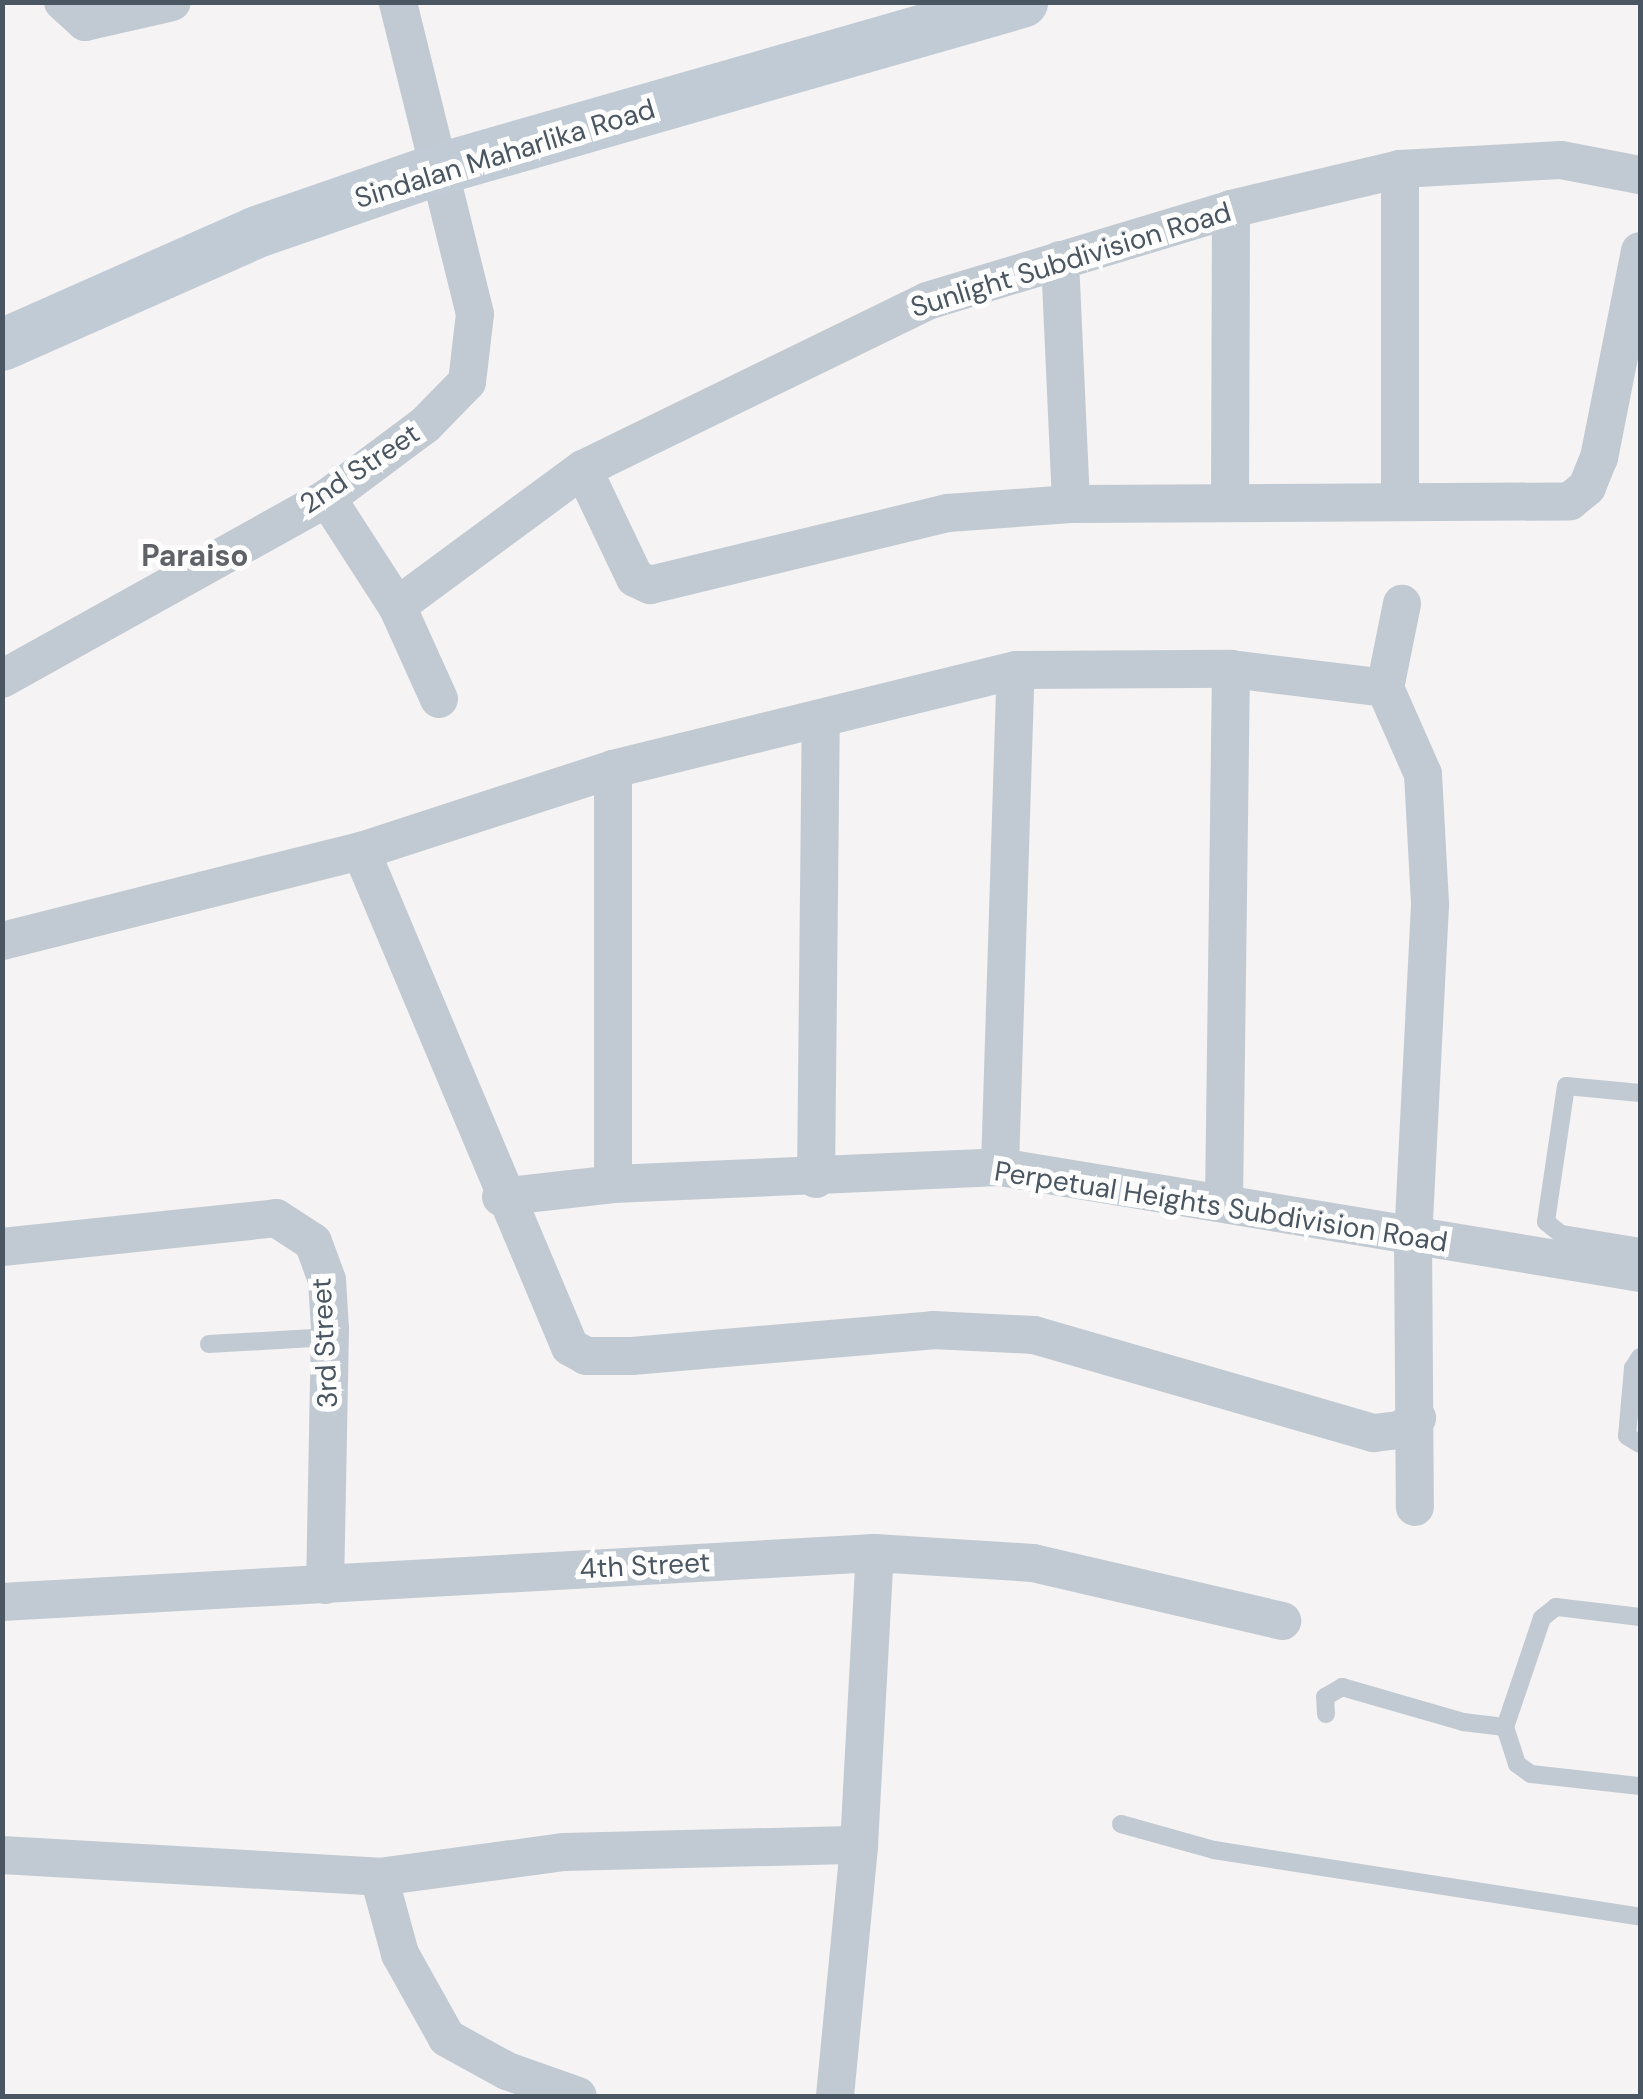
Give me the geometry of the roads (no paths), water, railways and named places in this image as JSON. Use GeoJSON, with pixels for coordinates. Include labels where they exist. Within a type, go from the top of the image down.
{"type":"FeatureCollection","features":[{"type":"Feature","properties":{"kind":"main road","name":"Sindalan Maharlika Road"},"geometry":{"type":"LineString","coordinates":[[2,346],[257,232],[436,170],[919,16],[1022,2]]}},
{"type":"Feature","properties":{"kind":"street"},"geometry":{"type":"LineString","coordinates":[[63,2],[85,22],[172,2]]}},
{"type":"Feature","properties":{"kind":"street","name":"2nd Street"},"geometry":{"type":"LineString","coordinates":[[2,680],[327,498],[425,424],[467,382],[475,314],[436,170],[398,2]]}},
{"type":"Feature","properties":{"kind":"street","name":"Sunlight Subdivision Road"},"geometry":{"type":"LineString","coordinates":[[397,606],[582,469],[926,301],[1231,209],[1400,169],[1562,160],[1640,174]]}},
{"type":"Feature","properties":{"kind":"street"},"geometry":{"type":"LineString","coordinates":[[1400,169],[1400,500]]}},
{"type":"Feature","properties":{"kind":"street"},"geometry":{"type":"LineString","coordinates":[[1230,503],[1231,209]]}},
{"type":"Feature","properties":{"kind":"street"},"geometry":{"type":"LineString","coordinates":[[582,469],[634,578],[650,585],[948,513],[1071,504],[1570,501],[1587,487],[1599,458],[1640,250]]}},
{"type":"Feature","properties":{"kind":"street"},"geometry":{"type":"LineString","coordinates":[[1060,260],[1071,504]]}},
{"type":"Feature","properties":{"kind":"street"},"geometry":{"type":"LineString","coordinates":[[327,498],[397,606],[439,700]]}},
{"type":"Feature","properties":{"kind":"street"},"geometry":{"type":"LineString","coordinates":[[1402,604],[1385,688],[1422,774],[1429,889],[1412,1239],[1415,1507]]}},
{"type":"Feature","properties":{"kind":"street"},"geometry":{"type":"LineString","coordinates":[[2,940],[360,851],[613,769],[1016,670],[1230,669],[1385,688]]}},
{"type":"Feature","properties":{"kind":"street"},"geometry":{"type":"LineString","coordinates":[[1224,1204],[1230,669]]}},
{"type":"Feature","properties":{"kind":"street"},"geometry":{"type":"LineString","coordinates":[[1000,1167],[1016,670]]}},
{"type":"Feature","properties":{"kind":"street"},"geometry":{"type":"LineString","coordinates":[[816,1179],[821,719]]}},
{"type":"Feature","properties":{"kind":"street"},"geometry":{"type":"LineString","coordinates":[[613,769],[614,1184]]}},
{"type":"Feature","properties":{"kind":"street"},"geometry":{"type":"LineString","coordinates":[[360,851],[559,1331],[586,1356],[737,1352],[933,1330],[1034,1335],[1374,1433],[1400,1430],[1417,1418]]}},
{"type":"Feature","properties":{"kind":"street","name":"Perpetual Heights Subdivision Road"},"geometry":{"type":"LineString","coordinates":[[502,1197],[614,1184],[816,1179],[1000,1167],[1412,1239],[1640,1273]]}},
{"type":"Feature","properties":{"kind":"street","name":"3rd Street"},"geometry":{"type":"LineString","coordinates":[[2,1246],[276,1218],[313,1242],[327,1280],[330,1337],[326,1586]]}},
{"type":"Feature","properties":{"kind":"street"},"geometry":{"type":"LineString","coordinates":[[835,2096],[859,1845],[875,1552]]}},
{"type":"Feature","properties":{"kind":"street","name":"4th Street"},"geometry":{"type":"LineString","coordinates":[[2,1602],[875,1552],[1032,1563],[1282,1621]]}},
{"type":"Feature","properties":{"kind":"street"},"geometry":{"type":"LineString","coordinates":[[2,1855],[379,1876],[564,1852],[859,1845]]}},
{"type":"Feature","properties":{"kind":"street"},"geometry":{"type":"LineString","coordinates":[[379,1876],[400,1954],[447,2038],[507,2070],[578,2096]]}},
{"type":"Feature","properties":{"kind":"lane"},"geometry":{"type":"LineString","coordinates":[[1640,1093],[1566,1086],[1546,1222],[1561,1234],[1640,1247]]}},
{"type":"Feature","properties":{"kind":"lane"},"geometry":{"type":"LineString","coordinates":[[209,1344],[330,1337]]}},
{"type":"Feature","properties":{"kind":"lane"},"geometry":{"type":"LineString","coordinates":[[1640,1356],[1633,1368],[1627,1436],[1640,1444]]}},
{"type":"Feature","properties":{"kind":"lane"},"geometry":{"type":"LineString","coordinates":[[1640,1617],[1556,1607],[1542,1618],[1506,1727],[1517,1764],[1531,1774],[1640,1786]]}},
{"type":"Feature","properties":{"kind":"lane"},"geometry":{"type":"LineString","coordinates":[[1326,1714],[1325,1697],[1342,1687],[1463,1722],[1506,1727]]}},
{"type":"Feature","properties":{"kind":"lane"},"geometry":{"type":"LineString","coordinates":[[1121,1824],[1214,1850],[1640,1917]]}},
{"type":"Feature","properties":{"kind":"district","name":"Paraiso"},"geometry":{"type":"Point","coordinates":[195,556]}}]}
